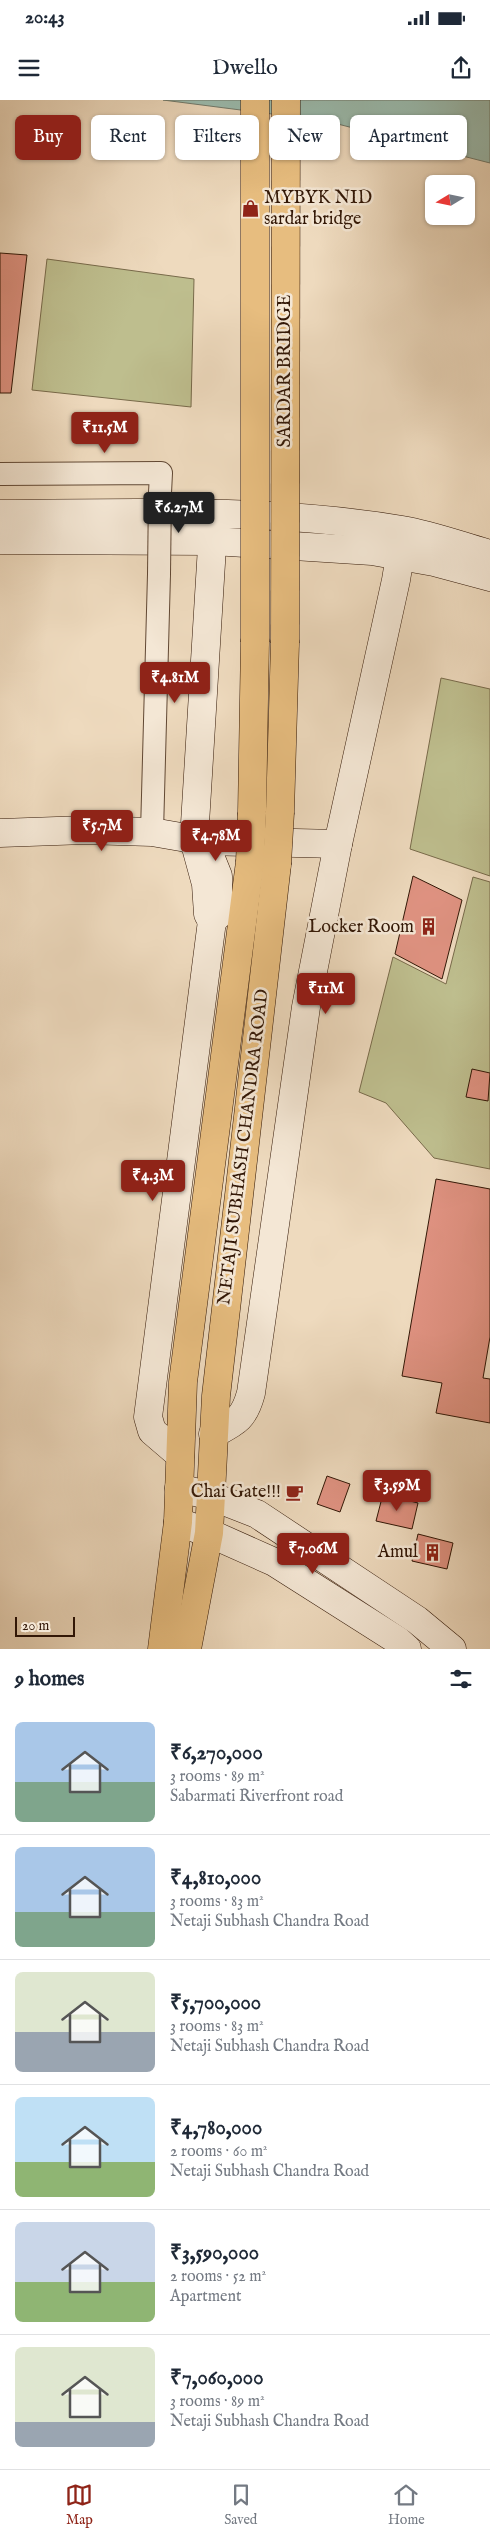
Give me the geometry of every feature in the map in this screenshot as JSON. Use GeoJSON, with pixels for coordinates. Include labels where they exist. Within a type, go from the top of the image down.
{"type":"FeatureCollection","features":[{"type":"Feature","properties":{"kind":"main road","name":"SARDAR BRIDGE"},"geometry":{"type":"LineString","coordinates":[[255,100],[255,642]]}},
{"type":"Feature","properties":{"kind":"main road","name":"SARDAR BRIDGE"},"geometry":{"type":"LineString","coordinates":[[285,642],[286,100]]}},
{"type":"Feature","properties":{"kind":"main road","name":"NETAJI SUBHASH CHANDRA ROAD"},"geometry":{"type":"LineString","coordinates":[[162,1649],[178,1522],[183,1382],[250,862],[255,642]]}},
{"type":"Feature","properties":{"kind":"main road","name":"NETAJI SUBHASH CHANDRA ROAD"},"geometry":{"type":"LineString","coordinates":[[187,1649],[209,1533],[213,1434],[277,864],[285,642]]}},
{"type":"Feature","properties":{"kind":"street"},"geometry":{"type":"LineString","coordinates":[[0,474],[161,473],[152,832]]}},
{"type":"Feature","properties":{"kind":"street"},"geometry":{"type":"LineString","coordinates":[[0,514],[214,514],[360,524],[490,578]]}},
{"type":"Feature","properties":{"kind":"street"},"geometry":{"type":"LineString","coordinates":[[180,1455],[152,1431],[148,1417],[212,921],[208,914],[206,884],[199,840],[214,514]]}},
{"type":"Feature","properties":{"kind":"street"},"geometry":{"type":"LineString","coordinates":[[0,540],[403,543],[490,554]]}},
{"type":"Feature","properties":{"kind":"street"},"geometry":{"type":"LineString","coordinates":[[213,1434],[236,1422],[243,1415],[251,1393],[306,1007],[338,844],[403,543]]}},
{"type":"Feature","properties":{"kind":"street"},"geometry":{"type":"LineString","coordinates":[[0,833],[85,830],[152,832],[199,840],[338,844]]}},
{"type":"Feature","properties":{"kind":"street"},"geometry":{"type":"LineString","coordinates":[[179,1488],[211,1496],[257,1514],[417,1620],[452,1649]]}},
{"type":"Feature","properties":{"kind":"street"},"geometry":{"type":"LineString","coordinates":[[178,1522],[209,1533],[274,1562],[397,1640],[407,1649]]}},
{"type":"Feature","properties":{"kind":"green space"},"geometry":{"type":"Polygon","coordinates":[[[47,259],[194,279],[191,407],[32,390],[47,259]]]}},
{"type":"Feature","properties":{"kind":"green space"},"geometry":{"type":"Polygon","coordinates":[[[441,678],[490,689],[490,876],[410,849],[441,678]]]}},
{"type":"Feature","properties":{"kind":"green space"},"geometry":{"type":"Polygon","coordinates":[[[473,877],[490,882],[490,1169],[434,1158],[386,1103],[359,1092],[393,957],[446,984],[473,877]]]}},
{"type":"Feature","properties":{"kind":"shaded area"},"geometry":{"type":"Polygon","coordinates":[[[163,100],[490,100],[490,163],[467,157],[467,115],[350,115],[350,127],[340,125],[340,115],[279,115],[163,100]]]}},
{"type":"Feature","properties":{"kind":"building"},"geometry":{"type":"Polygon","coordinates":[[[0,253],[27,255],[11,393],[0,393],[0,253]]]}},
{"type":"Feature","properties":{"kind":"building","name":"Locker Room"},"geometry":{"type":"Polygon","coordinates":[[[413,876],[462,900],[442,979],[395,954],[413,876]]]}},
{"type":"Feature","properties":{"kind":"building"},"geometry":{"type":"Polygon","coordinates":[[[472,1069],[490,1073],[488,1101],[466,1097],[472,1069]]]}},
{"type":"Feature","properties":{"kind":"building"},"geometry":{"type":"Polygon","coordinates":[[[436,1179],[490,1189],[490,1337],[483,1378],[490,1379],[490,1423],[436,1413],[442,1383],[402,1376],[436,1179]]]}},
{"type":"Feature","properties":{"kind":"building"},"geometry":{"type":"Polygon","coordinates":[[[327,1476],[350,1484],[340,1512],[317,1504],[327,1476]]]}},
{"type":"Feature","properties":{"kind":"building"},"geometry":{"type":"Polygon","coordinates":[[[383,1494],[418,1503],[412,1529],[376,1521],[383,1494]]]}},
{"type":"Feature","properties":{"kind":"building","name":"Amul"},"geometry":{"type":"Polygon","coordinates":[[[418,1534],[453,1543],[447,1569],[412,1561],[418,1534]]]}},
{"type":"Feature","properties":{"kind":"place","name":"MYBYK NID sardar bridge"},"geometry":{"type":"Point","coordinates":[250,208]}},
{"type":"Feature","properties":{"kind":"place","name":"Locker Room"},"geometry":{"type":"Point","coordinates":[428,927]}},
{"type":"Feature","properties":{"kind":"place","name":"Chai Gate!!!"},"geometry":{"type":"Point","coordinates":[295,1492]}},
{"type":"Feature","properties":{"kind":"place","name":"Amul"},"geometry":{"type":"Point","coordinates":[432,1552]}}]}
